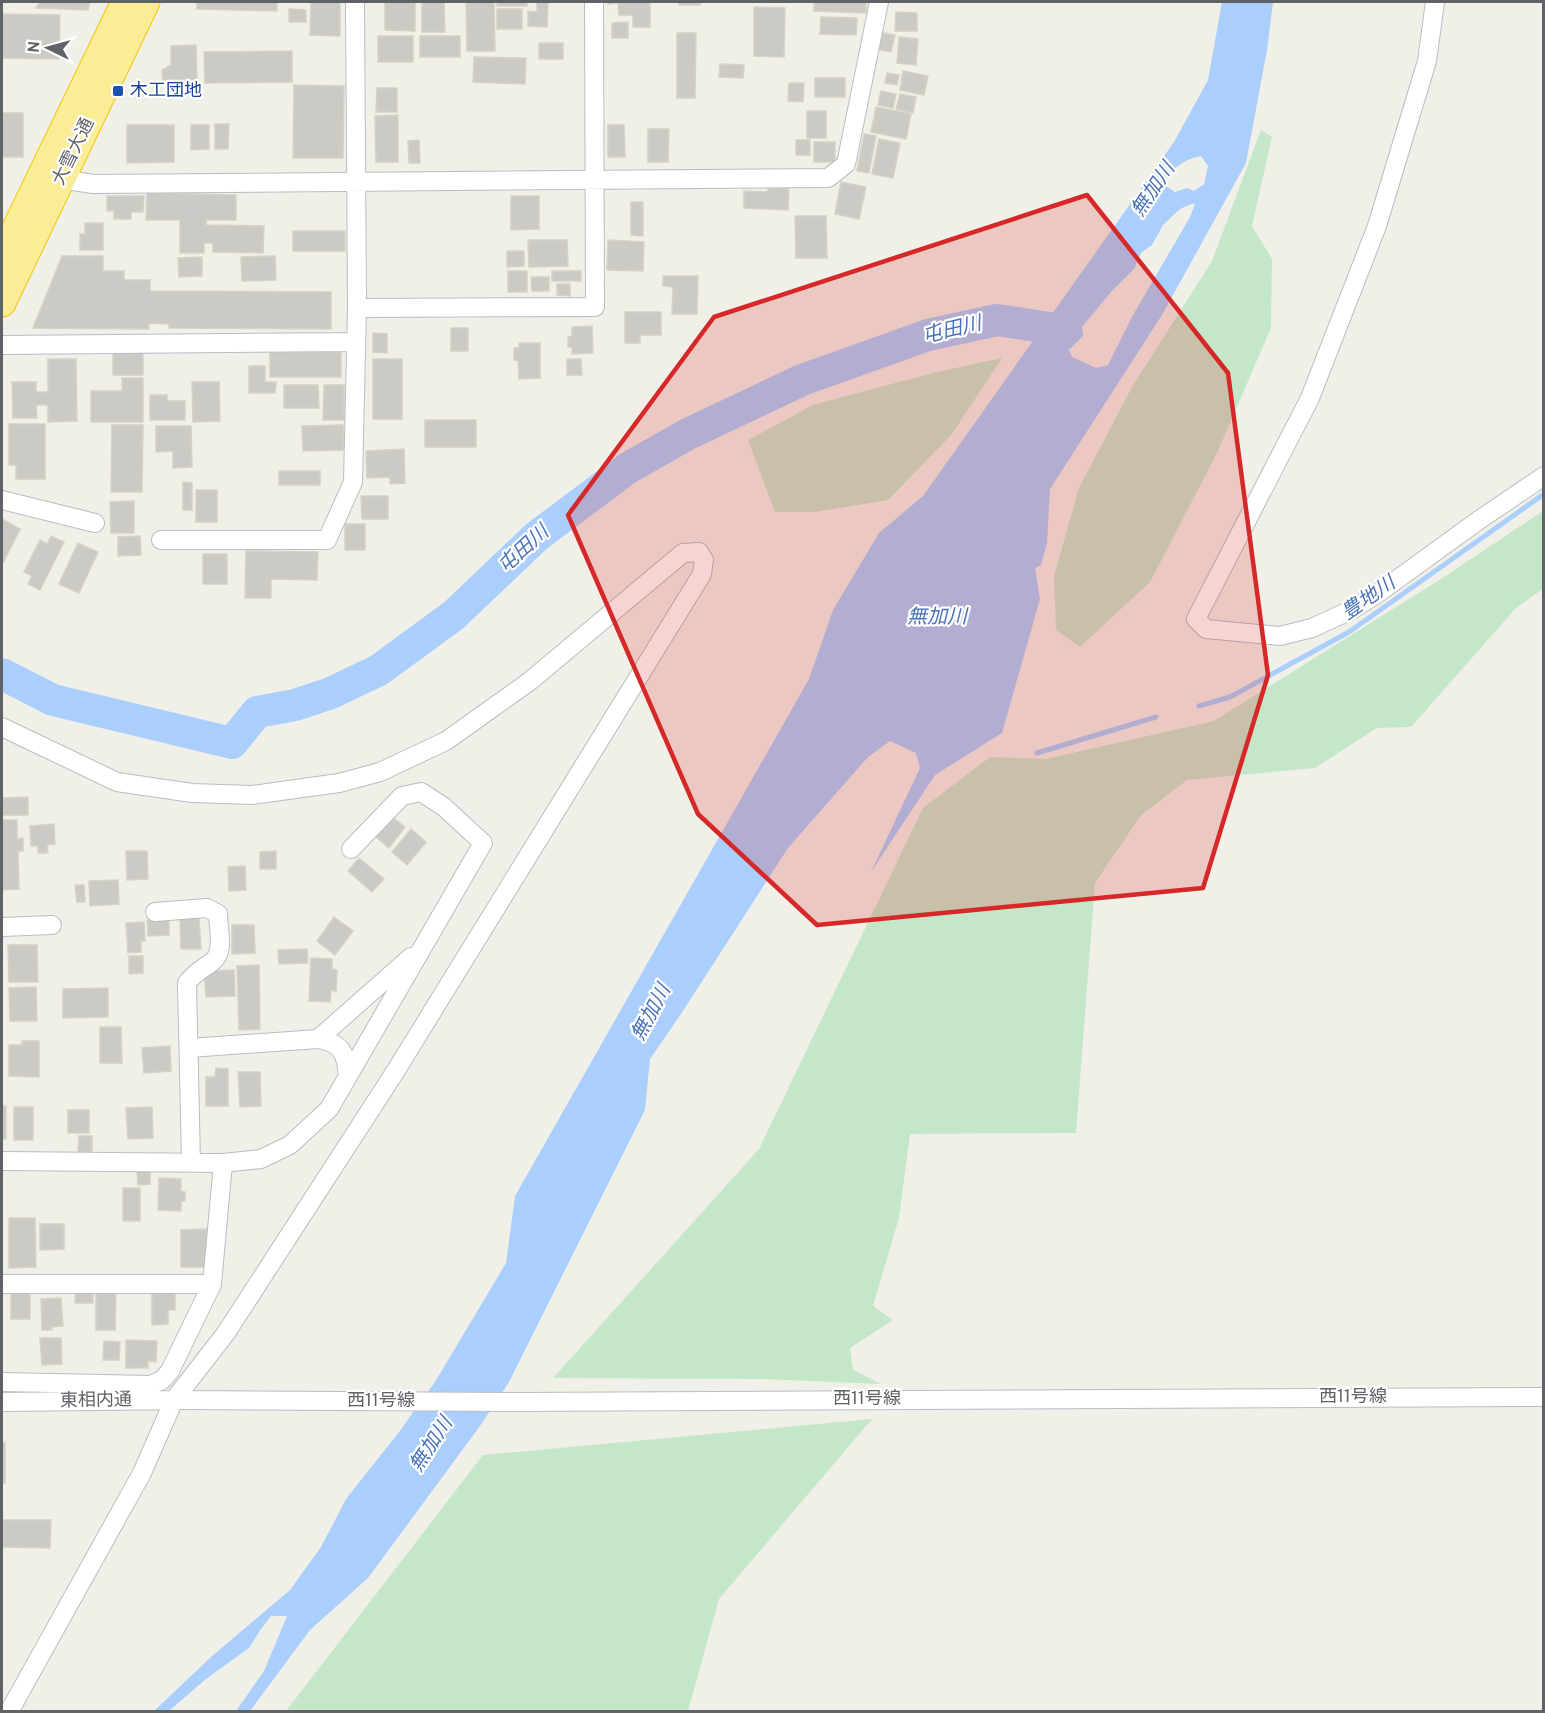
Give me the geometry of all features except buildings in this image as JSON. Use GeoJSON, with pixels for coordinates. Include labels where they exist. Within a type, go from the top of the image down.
{"type":"FeatureCollection","features":[{"type":"Feature","properties":{"kind":"highway","name":"大雪大通"},"geometry":{"type":"LineString","coordinates":[[5,243],[125,2]]}},
{"type":"Feature","properties":{"kind":"highway","name":"大雪大通"},"geometry":{"type":"LineString","coordinates":[[2,303],[146,2]]}},
{"type":"Feature","properties":{"kind":"street"},"geometry":{"type":"LineString","coordinates":[[161,540],[327,540],[353,482],[357,308],[355,2]]}},
{"type":"Feature","properties":{"kind":"street"},"geometry":{"type":"LineString","coordinates":[[357,308],[595,307],[594,2]]}},
{"type":"Feature","properties":{"kind":"street"},"geometry":{"type":"LineString","coordinates":[[62,179],[93,184],[828,178],[846,164],[879,2]]}},
{"type":"Feature","properties":{"kind":"street"},"geometry":{"type":"LineString","coordinates":[[1435,2],[1427,61],[1377,226],[1310,398],[1196,619],[1206,629],[1280,636],[1312,628],[1351,610],[1377,594],[1479,519],[1544,476]]}},
{"type":"Feature","properties":{"kind":"street"},"geometry":{"type":"LineString","coordinates":[[2,345],[355,342]]}},
{"type":"Feature","properties":{"kind":"street"},"geometry":{"type":"LineString","coordinates":[[2,500],[95,524]]}},
{"type":"Feature","properties":{"kind":"street"},"geometry":{"type":"LineString","coordinates":[[2,727],[117,782],[192,793],[252,795],[339,783],[380,772],[446,741],[530,681],[683,554],[699,552],[704,560],[702,574],[395,1072],[183,1400],[9,1712]]}},
{"type":"Feature","properties":{"kind":"street"},"geometry":{"type":"LineString","coordinates":[[2,1161],[223,1163],[261,1160],[290,1145],[329,1109],[483,843],[444,807],[421,792],[402,796],[351,849]]}},
{"type":"Feature","properties":{"kind":"street"},"geometry":{"type":"LineString","coordinates":[[155,912],[207,908],[218,914],[220,951],[215,960],[195,972],[187,983],[191,1163]]}},
{"type":"Feature","properties":{"kind":"street"},"geometry":{"type":"LineString","coordinates":[[2,927],[52,925]]}},
{"type":"Feature","properties":{"kind":"street"},"geometry":{"type":"LineString","coordinates":[[318,1039],[423,946]]}},
{"type":"Feature","properties":{"kind":"street"},"geometry":{"type":"LineString","coordinates":[[189,1048],[318,1039],[332,1041],[341,1049],[346,1059],[348,1076]]}},
{"type":"Feature","properties":{"kind":"street"},"geometry":{"type":"LineString","coordinates":[[2,1382],[151,1385],[162,1380],[170,1371],[212,1284],[223,1163]]}},
{"type":"Feature","properties":{"kind":"street"},"geometry":{"type":"LineString","coordinates":[[2,1284],[212,1284]]}},
{"type":"Feature","properties":{"kind":"street","name":"西11号線"},"geometry":{"type":"LineString","coordinates":[[183,1400],[516,1402],[1544,1396]]}},
{"type":"Feature","properties":{"kind":"street","name":"東相内通"},"geometry":{"type":"LineString","coordinates":[[2,1402],[183,1400]]}},
{"type":"Feature","properties":{"kind":"highlighted area"},"geometry":{"type":"Polygon","coordinates":[[[1087,195],[1228,373],[1268,675],[1203,888],[817,925],[698,814],[568,515],[714,317],[1087,195]]]}},
{"type":"Feature","properties":{"kind":"green space"},"geometry":{"type":"Polygon","coordinates":[[[1261,130],[1272,137],[1252,226],[1272,259],[1271,328],[1217,453],[1150,582],[1080,647],[1056,630],[1054,576],[1079,488],[1132,387],[1212,261],[1261,130]]]}},
{"type":"Feature","properties":{"kind":"green space"},"geometry":{"type":"Polygon","coordinates":[[[1002,358],[952,434],[888,500],[815,512],[775,512],[748,440],[813,405],[933,373],[1002,358]]]}},
{"type":"Feature","properties":{"kind":"green space"},"geometry":{"type":"Polygon","coordinates":[[[1543,511],[1543,589],[1516,608],[1411,727],[1377,728],[1315,768],[1187,780],[1141,815],[1095,883],[1076,1133],[910,1134],[899,1218],[873,1306],[893,1320],[850,1348],[853,1370],[881,1384],[760,1379],[553,1378],[759,1149],[923,808],[990,757],[1046,759],[1214,721],[1441,579],[1543,511]]]}},
{"type":"Feature","properties":{"kind":"green space"},"geometry":{"type":"Polygon","coordinates":[[[872,1419],[719,1599],[688,1711],[286,1711],[483,1455],[872,1419]]]}},
{"type":"Feature","properties":{"kind":"water","name":"無加川"},"geometry":{"type":"Polygon","coordinates":[[[1222,2],[1273,2],[1267,50],[1246,163],[1162,315],[1050,489],[1047,543],[1041,565],[1035,568],[1040,599],[1002,733],[935,775],[871,872],[920,768],[916,753],[890,741],[868,757],[788,848],[650,1059],[645,1110],[509,1382],[480,1426],[368,1578],[310,1630],[250,1711],[236,1711],[264,1671],[287,1616],[271,1616],[249,1648],[206,1679],[169,1711],[153,1712],[211,1657],[290,1590],[321,1547],[346,1499],[435,1382],[506,1263],[515,1196],[809,679],[833,610],[879,533],[923,496],[1174,142],[1208,80],[1222,2]],[[1201,156],[1179,166],[1170,173],[1163,184],[1175,192],[1187,188],[1194,191],[1204,184],[1208,166],[1201,156]],[[1195,204],[1180,209],[1163,225],[1152,245],[1141,253],[1134,269],[1082,327],[1083,336],[1069,350],[1072,357],[1096,368],[1108,365],[1133,315],[1190,217],[1195,204]]]}},
{"type":"Feature","properties":{"kind":"waterway","name":"屯田川"},"geometry":{"type":"LineString","coordinates":[[2,674],[53,700],[232,743],[257,712],[295,705],[331,693],[379,670],[454,615],[537,536],[628,468],[688,434],[802,380],[928,335],[997,320],[1064,330]]}},
{"type":"Feature","properties":{"kind":"waterway","name":"豊地川"},"geometry":{"type":"LineString","coordinates":[[1199,706],[1230,697],[1349,632],[1544,494]]}},
{"type":"Feature","properties":{"kind":"waterway","name":"豊地川"},"geometry":{"type":"LineString","coordinates":[[1037,753],[1156,717]]}},
{"type":"Feature","properties":{"kind":"place","name":"木工団地"},"geometry":{"type":"Point","coordinates":[118,91]}}]}
